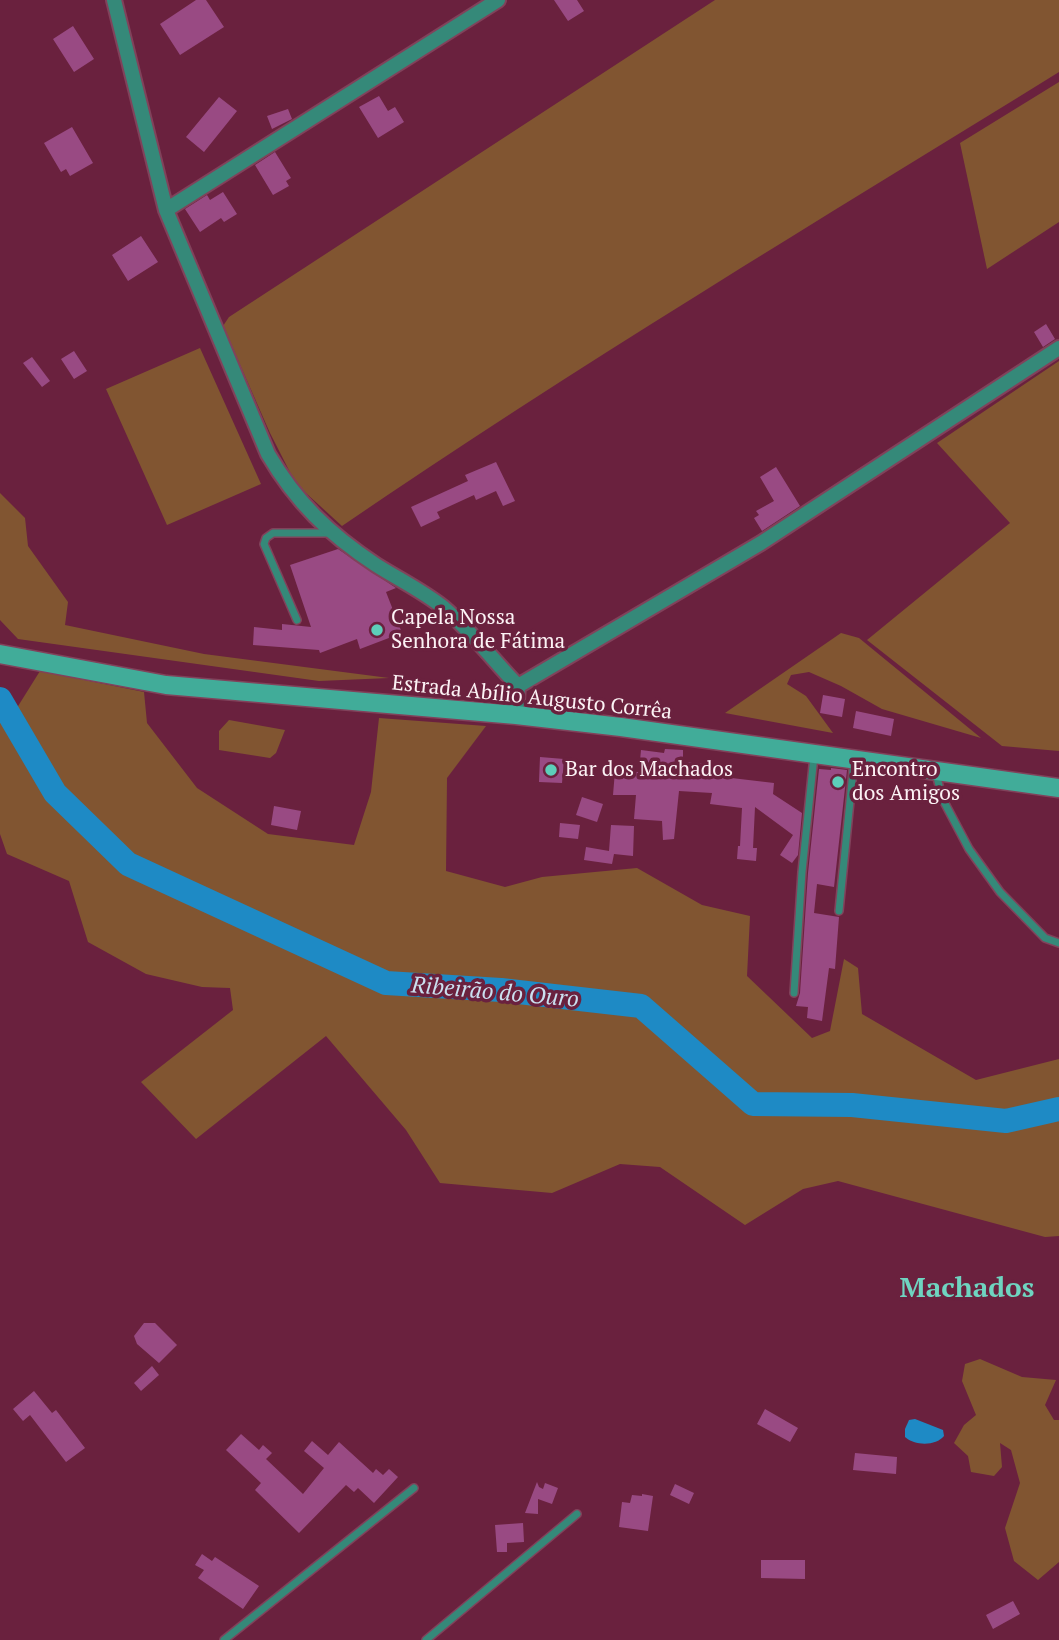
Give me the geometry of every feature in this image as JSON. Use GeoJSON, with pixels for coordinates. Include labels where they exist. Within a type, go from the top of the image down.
{"type":"FeatureCollection","features":[{"type":"Feature","properties":{"kind":"main road","name":"Estrada Abílio Augusto Corrêa"},"geometry":{"type":"LineString","coordinates":[[3,655],[166,685],[516,715],[621,727],[1059,788]]}},
{"type":"Feature","properties":{"kind":"street"},"geometry":{"type":"LineString","coordinates":[[114,0],[166,210],[268,454],[286,484],[307,510],[332,533],[373,563],[444,609],[518,686],[516,715]]}},
{"type":"Feature","properties":{"kind":"street"},"geometry":{"type":"LineString","coordinates":[[166,210],[498,0]]}},
{"type":"Feature","properties":{"kind":"street"},"geometry":{"type":"LineString","coordinates":[[518,686],[761,543],[1059,348]]}},
{"type":"Feature","properties":{"kind":"lane"},"geometry":{"type":"LineString","coordinates":[[297,620],[264,544],[266,538],[273,533],[332,533]]}},
{"type":"Feature","properties":{"kind":"lane"},"geometry":{"type":"LineString","coordinates":[[794,993],[802,872],[814,755]]}},
{"type":"Feature","properties":{"kind":"lane"},"geometry":{"type":"LineString","coordinates":[[839,911],[853,761]]}},
{"type":"Feature","properties":{"kind":"lane"},"geometry":{"type":"LineString","coordinates":[[936,772],[942,798],[984,871],[1000,892],[1045,938],[1059,943]]}},
{"type":"Feature","properties":{"kind":"lane"},"geometry":{"type":"LineString","coordinates":[[224,1640],[414,1488]]}},
{"type":"Feature","properties":{"kind":"lane"},"geometry":{"type":"LineString","coordinates":[[426,1640],[577,1514]]}},
{"type":"Feature","properties":{"kind":"shaded area"},"geometry":{"type":"Polygon","coordinates":[[[715,0],[1059,0],[1059,72],[608,351],[342,526],[296,484],[270,433],[223,326],[229,317],[715,0]]]}},
{"type":"Feature","properties":{"kind":"shaded area"},"geometry":{"type":"Polygon","coordinates":[[[1059,82],[1059,222],[987,269],[960,143],[1059,82]]]}},
{"type":"Feature","properties":{"kind":"shaded area"},"geometry":{"type":"Polygon","coordinates":[[[200,348],[261,484],[167,525],[106,389],[200,348]]]}},
{"type":"Feature","properties":{"kind":"shaded area"},"geometry":{"type":"Polygon","coordinates":[[[1059,361],[1059,751],[1002,746],[867,640],[1010,523],[937,443],[1059,361]]]}},
{"type":"Feature","properties":{"kind":"shaded area"},"geometry":{"type":"Polygon","coordinates":[[[0,493],[25,518],[28,546],[68,602],[65,625],[204,654],[389,678],[319,681],[18,639],[0,620],[0,493]]]}},
{"type":"Feature","properties":{"kind":"shaded area"},"geometry":{"type":"Polygon","coordinates":[[[841,633],[859,638],[981,738],[882,709],[809,672],[791,675],[787,684],[806,696],[833,733],[725,713],[841,633]]]}},
{"type":"Feature","properties":{"kind":"shaded area"},"geometry":{"type":"Polygon","coordinates":[[[40,671],[144,692],[147,723],[197,788],[268,834],[354,845],[371,792],[379,718],[486,726],[447,778],[446,871],[505,887],[542,877],[637,868],[702,905],[750,916],[747,976],[812,1038],[830,1031],[844,959],[858,968],[862,1014],[976,1080],[1059,1059],[1059,1236],[1045,1237],[838,1181],[803,1189],[745,1225],[660,1167],[620,1164],[552,1193],[440,1183],[406,1130],[326,1036],[196,1139],[141,1082],[233,1010],[230,988],[202,987],[146,974],[88,942],[69,881],[7,854],[0,834],[0,709],[15,711],[40,671]]]}},
{"type":"Feature","properties":{"kind":"shaded area"},"geometry":{"type":"Polygon","coordinates":[[[229,720],[285,730],[276,753],[270,758],[219,750],[219,731],[229,720]]]}},
{"type":"Feature","properties":{"kind":"shaded area"},"geometry":{"type":"Polygon","coordinates":[[[980,1359],[1022,1377],[1056,1380],[1045,1405],[1054,1420],[1059,1420],[1059,1562],[1038,1580],[1014,1561],[1005,1528],[1020,1483],[1011,1450],[1000,1443],[1002,1467],[994,1476],[971,1472],[968,1456],[954,1443],[964,1425],[976,1415],[962,1381],[965,1364],[980,1359]]]}},
{"type":"Feature","properties":{"kind":"water"},"geometry":{"type":"Polygon","coordinates":[[[915,1419],[943,1430],[944,1436],[931,1443],[909,1440],[905,1437],[905,1429],[909,1420],[915,1419]]]}},
{"type":"Feature","properties":{"kind":"building"},"geometry":{"type":"Polygon","coordinates":[[[196,0],[206,0],[224,27],[180,55],[160,24],[196,0]]]}},
{"type":"Feature","properties":{"kind":"building"},"geometry":{"type":"Polygon","coordinates":[[[554,0],[577,0],[584,11],[568,21],[554,0]]]}},
{"type":"Feature","properties":{"kind":"building"},"geometry":{"type":"Polygon","coordinates":[[[73,26],[94,59],[74,72],[53,39],[73,26]]]}},
{"type":"Feature","properties":{"kind":"building"},"geometry":{"type":"Polygon","coordinates":[[[379,96],[388,111],[395,107],[404,122],[378,138],[359,107],[379,96]]]}},
{"type":"Feature","properties":{"kind":"building"},"geometry":{"type":"Polygon","coordinates":[[[219,97],[237,111],[204,152],[186,137],[219,97]]]}},
{"type":"Feature","properties":{"kind":"building"},"geometry":{"type":"Polygon","coordinates":[[[288,109],[292,119],[272,129],[267,116],[288,109]]]}},
{"type":"Feature","properties":{"kind":"building"},"geometry":{"type":"Polygon","coordinates":[[[72,127],[93,163],[70,176],[66,169],[61,172],[44,143],[72,127]]]}},
{"type":"Feature","properties":{"kind":"building"},"geometry":{"type":"Polygon","coordinates":[[[275,152],[291,178],[286,181],[289,186],[273,195],[255,165],[275,152]]]}},
{"type":"Feature","properties":{"kind":"building"},"geometry":{"type":"Polygon","coordinates":[[[223,192],[237,214],[224,222],[221,218],[200,232],[185,209],[207,195],[210,200],[223,192]]]}},
{"type":"Feature","properties":{"kind":"building"},"geometry":{"type":"Polygon","coordinates":[[[141,236],[158,262],[128,281],[112,255],[141,236]]]}},
{"type":"Feature","properties":{"kind":"building"},"geometry":{"type":"Polygon","coordinates":[[[1046,324],[1055,339],[1043,347],[1034,332],[1046,324]]]}},
{"type":"Feature","properties":{"kind":"building"},"geometry":{"type":"Polygon","coordinates":[[[74,351],[87,371],[74,379],[61,359],[74,351]]]}},
{"type":"Feature","properties":{"kind":"building"},"geometry":{"type":"Polygon","coordinates":[[[32,357],[50,381],[42,387],[23,363],[32,357]]]}},
{"type":"Feature","properties":{"kind":"building"},"geometry":{"type":"Polygon","coordinates":[[[496,462],[515,501],[503,506],[496,491],[476,500],[474,495],[437,512],[440,518],[421,527],[411,507],[468,481],[465,475],[496,462]]]}},
{"type":"Feature","properties":{"kind":"building"},"geometry":{"type":"Polygon","coordinates":[[[776,467],[800,506],[762,531],[754,518],[759,515],[756,511],[774,501],[760,477],[776,467]]]}},
{"type":"Feature","properties":{"kind":"building"},"geometry":{"type":"Polygon","coordinates":[[[338,549],[396,588],[386,592],[402,633],[360,649],[357,639],[320,653],[319,650],[253,645],[254,627],[282,630],[282,624],[311,627],[290,565],[338,549]]]}},
{"type":"Feature","properties":{"kind":"building"},"geometry":{"type":"Polygon","coordinates":[[[823,695],[845,699],[842,717],[820,713],[823,695]]]}},
{"type":"Feature","properties":{"kind":"building"},"geometry":{"type":"Polygon","coordinates":[[[856,711],[894,719],[891,736],[853,728],[856,711]]]}},
{"type":"Feature","properties":{"kind":"building"},"geometry":{"type":"Polygon","coordinates":[[[665,749],[683,750],[683,762],[707,764],[706,775],[774,783],[773,794],[802,813],[798,855],[792,863],[780,855],[793,835],[755,807],[753,848],[757,848],[756,861],[737,859],[742,808],[710,804],[712,793],[679,791],[674,839],[663,840],[662,821],[634,819],[636,795],[613,795],[615,771],[639,772],[641,750],[664,753],[665,749]]]}},
{"type":"Feature","properties":{"kind":"building","name":"Bar dos Machados"},"geometry":{"type":"Polygon","coordinates":[[[540,757],[564,759],[562,783],[539,782],[540,757]]]}},
{"type":"Feature","properties":{"kind":"building"},"geometry":{"type":"Polygon","coordinates":[[[819,769],[847,770],[834,887],[817,884],[814,913],[839,917],[835,969],[829,968],[822,1021],[807,1018],[808,1007],[796,1006],[800,993],[808,873],[819,769]]]}},
{"type":"Feature","properties":{"kind":"building"},"geometry":{"type":"Polygon","coordinates":[[[582,797],[603,804],[597,822],[576,815],[582,797]]]}},
{"type":"Feature","properties":{"kind":"building"},"geometry":{"type":"Polygon","coordinates":[[[274,806],[301,811],[297,830],[271,825],[274,806]]]}},
{"type":"Feature","properties":{"kind":"building"},"geometry":{"type":"Polygon","coordinates":[[[560,823],[580,825],[578,839],[559,837],[560,823]]]}},
{"type":"Feature","properties":{"kind":"building"},"geometry":{"type":"Polygon","coordinates":[[[611,825],[634,826],[633,856],[614,854],[612,864],[584,860],[586,847],[609,851],[611,825]]]}},
{"type":"Feature","properties":{"kind":"building"},"geometry":{"type":"Polygon","coordinates":[[[144,1323],[155,1323],[177,1345],[159,1363],[137,1344],[134,1336],[144,1323]]]}},
{"type":"Feature","properties":{"kind":"building"},"geometry":{"type":"Polygon","coordinates":[[[152,1366],[159,1375],[141,1391],[134,1383],[152,1366]]]}},
{"type":"Feature","properties":{"kind":"building"},"geometry":{"type":"Polygon","coordinates":[[[34,1391],[52,1413],[56,1410],[85,1448],[66,1462],[30,1415],[23,1421],[13,1409],[34,1391]]]}},
{"type":"Feature","properties":{"kind":"building"},"geometry":{"type":"Polygon","coordinates":[[[765,1409],[798,1428],[790,1442],[757,1424],[765,1409]]]}},
{"type":"Feature","properties":{"kind":"building"},"geometry":{"type":"Polygon","coordinates":[[[241,1434],[259,1450],[263,1445],[272,1453],[266,1459],[303,1494],[324,1468],[304,1451],[312,1441],[328,1455],[339,1442],[373,1473],[376,1469],[383,1475],[389,1469],[398,1477],[374,1503],[358,1488],[354,1492],[346,1485],[299,1533],[255,1490],[261,1483],[226,1450],[241,1434]]]}},
{"type":"Feature","properties":{"kind":"building"},"geometry":{"type":"Polygon","coordinates":[[[855,1453],[897,1457],[896,1474],[853,1470],[855,1453]]]}},
{"type":"Feature","properties":{"kind":"building"},"geometry":{"type":"Polygon","coordinates":[[[537,1482],[543,1489],[545,1483],[558,1488],[552,1504],[538,1499],[538,1514],[525,1513],[537,1482]]]}},
{"type":"Feature","properties":{"kind":"building"},"geometry":{"type":"Polygon","coordinates":[[[675,1484],[694,1493],[689,1504],[670,1495],[675,1484]]]}},
{"type":"Feature","properties":{"kind":"building"},"geometry":{"type":"Polygon","coordinates":[[[632,1495],[653,1496],[648,1531],[619,1527],[622,1502],[630,1503],[632,1495]]]}},
{"type":"Feature","properties":{"kind":"building"},"geometry":{"type":"Polygon","coordinates":[[[523,1523],[524,1542],[507,1543],[507,1552],[497,1552],[495,1525],[523,1523]]]}},
{"type":"Feature","properties":{"kind":"building"},"geometry":{"type":"Polygon","coordinates":[[[202,1554],[212,1561],[215,1557],[259,1586],[243,1609],[198,1578],[204,1570],[195,1565],[202,1554]]]}},
{"type":"Feature","properties":{"kind":"building"},"geometry":{"type":"Polygon","coordinates":[[[761,1560],[805,1560],[805,1579],[761,1578],[761,1560]]]}},
{"type":"Feature","properties":{"kind":"building"},"geometry":{"type":"Polygon","coordinates":[[[1013,1601],[1020,1614],[993,1629],[986,1615],[1013,1601]]]}},
{"type":"Feature","properties":{"kind":"waterway","name":"Ribeirão do Ouro"},"geometry":{"type":"LineString","coordinates":[[0,699],[55,793],[128,864],[386,983],[501,990],[641,1006],[753,1104],[852,1105],[1006,1121],[1059,1109]]}},
{"type":"Feature","properties":{"kind":"place","name":"Capela Nossa Senhora de Fátima"},"geometry":{"type":"Point","coordinates":[377,630]}},
{"type":"Feature","properties":{"kind":"place","name":"Bar dos Machados"},"geometry":{"type":"Point","coordinates":[551,770]}},
{"type":"Feature","properties":{"kind":"place","name":"Encontro dos Amigos"},"geometry":{"type":"Point","coordinates":[838,782]}},
{"type":"Feature","properties":{"kind":"district","name":"Machados"},"geometry":{"type":"Point","coordinates":[967,1289]}}]}
